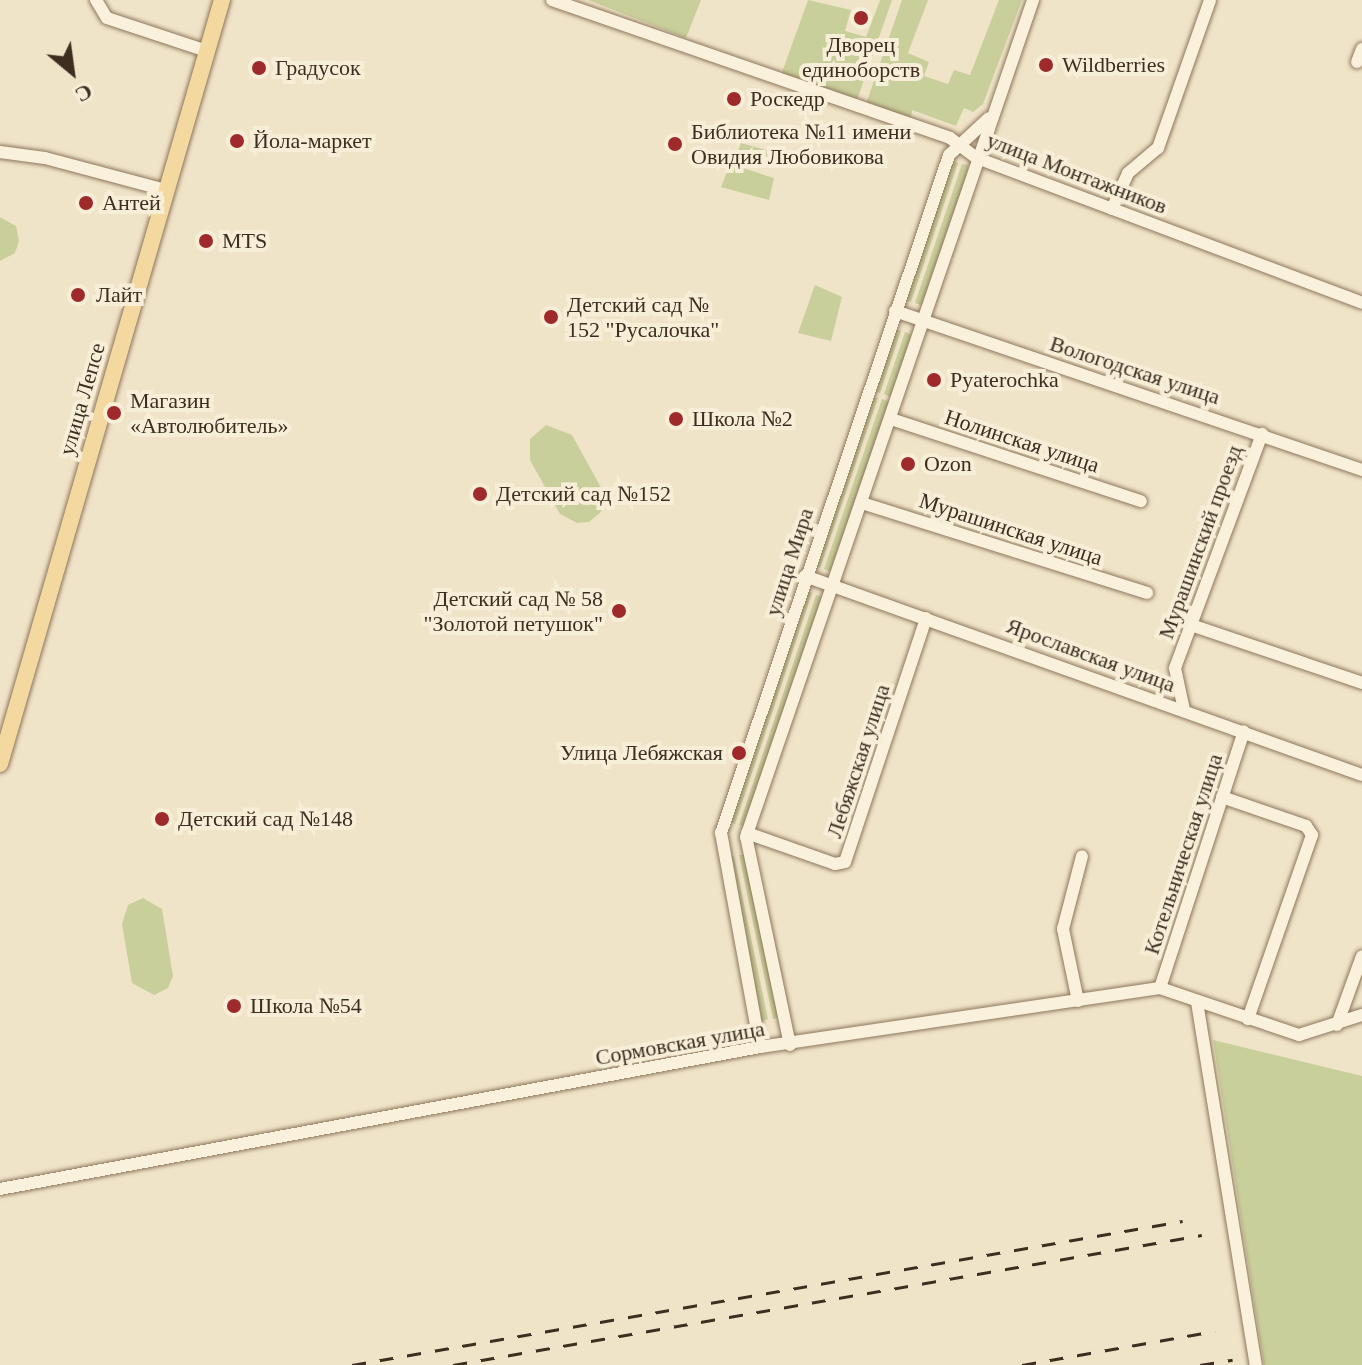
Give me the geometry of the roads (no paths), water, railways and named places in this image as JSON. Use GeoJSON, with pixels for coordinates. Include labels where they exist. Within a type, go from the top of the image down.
{"type":"FeatureCollection","features":[{"type":"Feature","properties":{"kind":"main road","name":"улица Лепсе"},"geometry":{"type":"LineString","coordinates":[[0,764],[222,0]]}},
{"type":"Feature","properties":{"kind":"street"},"geometry":{"type":"LineString","coordinates":[[96,0],[107,18],[207,51]]}},
{"type":"Feature","properties":{"kind":"street","name":"улица Монтажников"},"geometry":{"type":"LineString","coordinates":[[552,0],[958,142],[977,158],[1362,303]]}},
{"type":"Feature","properties":{"kind":"street"},"geometry":{"type":"LineString","coordinates":[[790,1045],[747,833],[1033,0]]}},
{"type":"Feature","properties":{"kind":"street"},"geometry":{"type":"LineString","coordinates":[[1112,209],[1128,173],[1158,148],[1210,0]]}},
{"type":"Feature","properties":{"kind":"street"},"geometry":{"type":"LineString","coordinates":[[1357,62],[1362,49]]}},
{"type":"Feature","properties":{"kind":"street","name":"улица Мира"},"geometry":{"type":"LineString","coordinates":[[760,1047],[721,833],[949,155],[958,142],[991,115]]}},
{"type":"Feature","properties":{"kind":"street"},"geometry":{"type":"LineString","coordinates":[[0,152],[45,158],[165,190]]}},
{"type":"Feature","properties":{"kind":"street","name":"Вологодская улица"},"geometry":{"type":"LineString","coordinates":[[895,311],[1362,470]]}},
{"type":"Feature","properties":{"kind":"street","name":"Нолинская улица"},"geometry":{"type":"LineString","coordinates":[[891,419],[1141,501]]}},
{"type":"Feature","properties":{"kind":"street","name":"Мурашинский проезд"},"geometry":{"type":"LineString","coordinates":[[1184,710],[1175,668],[1262,434]]}},
{"type":"Feature","properties":{"kind":"street","name":"Мурашинская улица"},"geometry":{"type":"LineString","coordinates":[[862,503],[1147,593]]}},
{"type":"Feature","properties":{"kind":"street","name":"Ярославская улица"},"geometry":{"type":"LineString","coordinates":[[805,576],[1362,775]]}},
{"type":"Feature","properties":{"kind":"street","name":"Лебяжская улица"},"geometry":{"type":"LineString","coordinates":[[747,833],[835,864],[845,862],[926,618]]}},
{"type":"Feature","properties":{"kind":"street"},"geometry":{"type":"LineString","coordinates":[[1191,625],[1362,683]]}},
{"type":"Feature","properties":{"kind":"street","name":"Котельническая улица"},"geometry":{"type":"LineString","coordinates":[[1160,988],[1244,731]]}},
{"type":"Feature","properties":{"kind":"street"},"geometry":{"type":"LineString","coordinates":[[1222,797],[1306,826],[1312,835],[1248,1019]]}},
{"type":"Feature","properties":{"kind":"street"},"geometry":{"type":"LineString","coordinates":[[1078,1001],[1063,929],[1082,856]]}},
{"type":"Feature","properties":{"kind":"street"},"geometry":{"type":"LineString","coordinates":[[1337,1025],[1362,956]]}},
{"type":"Feature","properties":{"kind":"street"},"geometry":{"type":"LineString","coordinates":[[1354,979],[1362,996]]}},
{"type":"Feature","properties":{"kind":"street","name":"Сормовская улица"},"geometry":{"type":"LineString","coordinates":[[0,1189],[760,1047],[1160,988],[1299,1035],[1362,1015]]}},
{"type":"Feature","properties":{"kind":"street"},"geometry":{"type":"LineString","coordinates":[[1197,1002],[1256,1365]]}},
{"type":"Feature","properties":{"kind":"railway"},"geometry":{"type":"LineString","coordinates":[[352,1365],[1183,1221]]}},
{"type":"Feature","properties":{"kind":"railway"},"geometry":{"type":"LineString","coordinates":[[453,1365],[1202,1235]]}},
{"type":"Feature","properties":{"kind":"railway"},"geometry":{"type":"LineString","coordinates":[[1022,1365],[1215,1331]]}},
{"type":"Feature","properties":{"kind":"railway"},"geometry":{"type":"LineString","coordinates":[[1200,1365],[1233,1360]]}},
{"type":"Feature","properties":{"kind":"place","name":"Дворец единоборств"},"geometry":{"type":"Point","coordinates":[861,18]}},
{"type":"Feature","properties":{"kind":"place","name":"Wildberries"},"geometry":{"type":"Point","coordinates":[1046,65]}},
{"type":"Feature","properties":{"kind":"place","name":"Градусок"},"geometry":{"type":"Point","coordinates":[259,68]}},
{"type":"Feature","properties":{"kind":"place","name":"Роскедр"},"geometry":{"type":"Point","coordinates":[734,99]}},
{"type":"Feature","properties":{"kind":"place","name":"Йола-маркет"},"geometry":{"type":"Point","coordinates":[237,141]}},
{"type":"Feature","properties":{"kind":"place","name":"Библиотека №11 имени Овидия Любовикова"},"geometry":{"type":"Point","coordinates":[675,144]}},
{"type":"Feature","properties":{"kind":"place","name":"Антей"},"geometry":{"type":"Point","coordinates":[86,203]}},
{"type":"Feature","properties":{"kind":"place","name":"MTS"},"geometry":{"type":"Point","coordinates":[206,241]}},
{"type":"Feature","properties":{"kind":"place","name":"Лайт"},"geometry":{"type":"Point","coordinates":[78,295]}},
{"type":"Feature","properties":{"kind":"place","name":"Детский сад № 152 \"Русалочка\""},"geometry":{"type":"Point","coordinates":[551,317]}},
{"type":"Feature","properties":{"kind":"place","name":"Pyaterochka"},"geometry":{"type":"Point","coordinates":[934,380]}},
{"type":"Feature","properties":{"kind":"place","name":"Магазин «Автолюбитель»"},"geometry":{"type":"Point","coordinates":[114,413]}},
{"type":"Feature","properties":{"kind":"place","name":"Школа №2"},"geometry":{"type":"Point","coordinates":[676,419]}},
{"type":"Feature","properties":{"kind":"place","name":"Ozon"},"geometry":{"type":"Point","coordinates":[908,464]}},
{"type":"Feature","properties":{"kind":"place","name":"Детский сад №152"},"geometry":{"type":"Point","coordinates":[480,494]}},
{"type":"Feature","properties":{"kind":"place","name":"Детский сад № 58 \"Золотой петушок\""},"geometry":{"type":"Point","coordinates":[619,611]}},
{"type":"Feature","properties":{"kind":"place","name":"Улица Лебяжская"},"geometry":{"type":"Point","coordinates":[739,753]}},
{"type":"Feature","properties":{"kind":"place","name":"Детский сад №148"},"geometry":{"type":"Point","coordinates":[162,819]}},
{"type":"Feature","properties":{"kind":"place","name":"Школа №54"},"geometry":{"type":"Point","coordinates":[234,1006]}}]}
